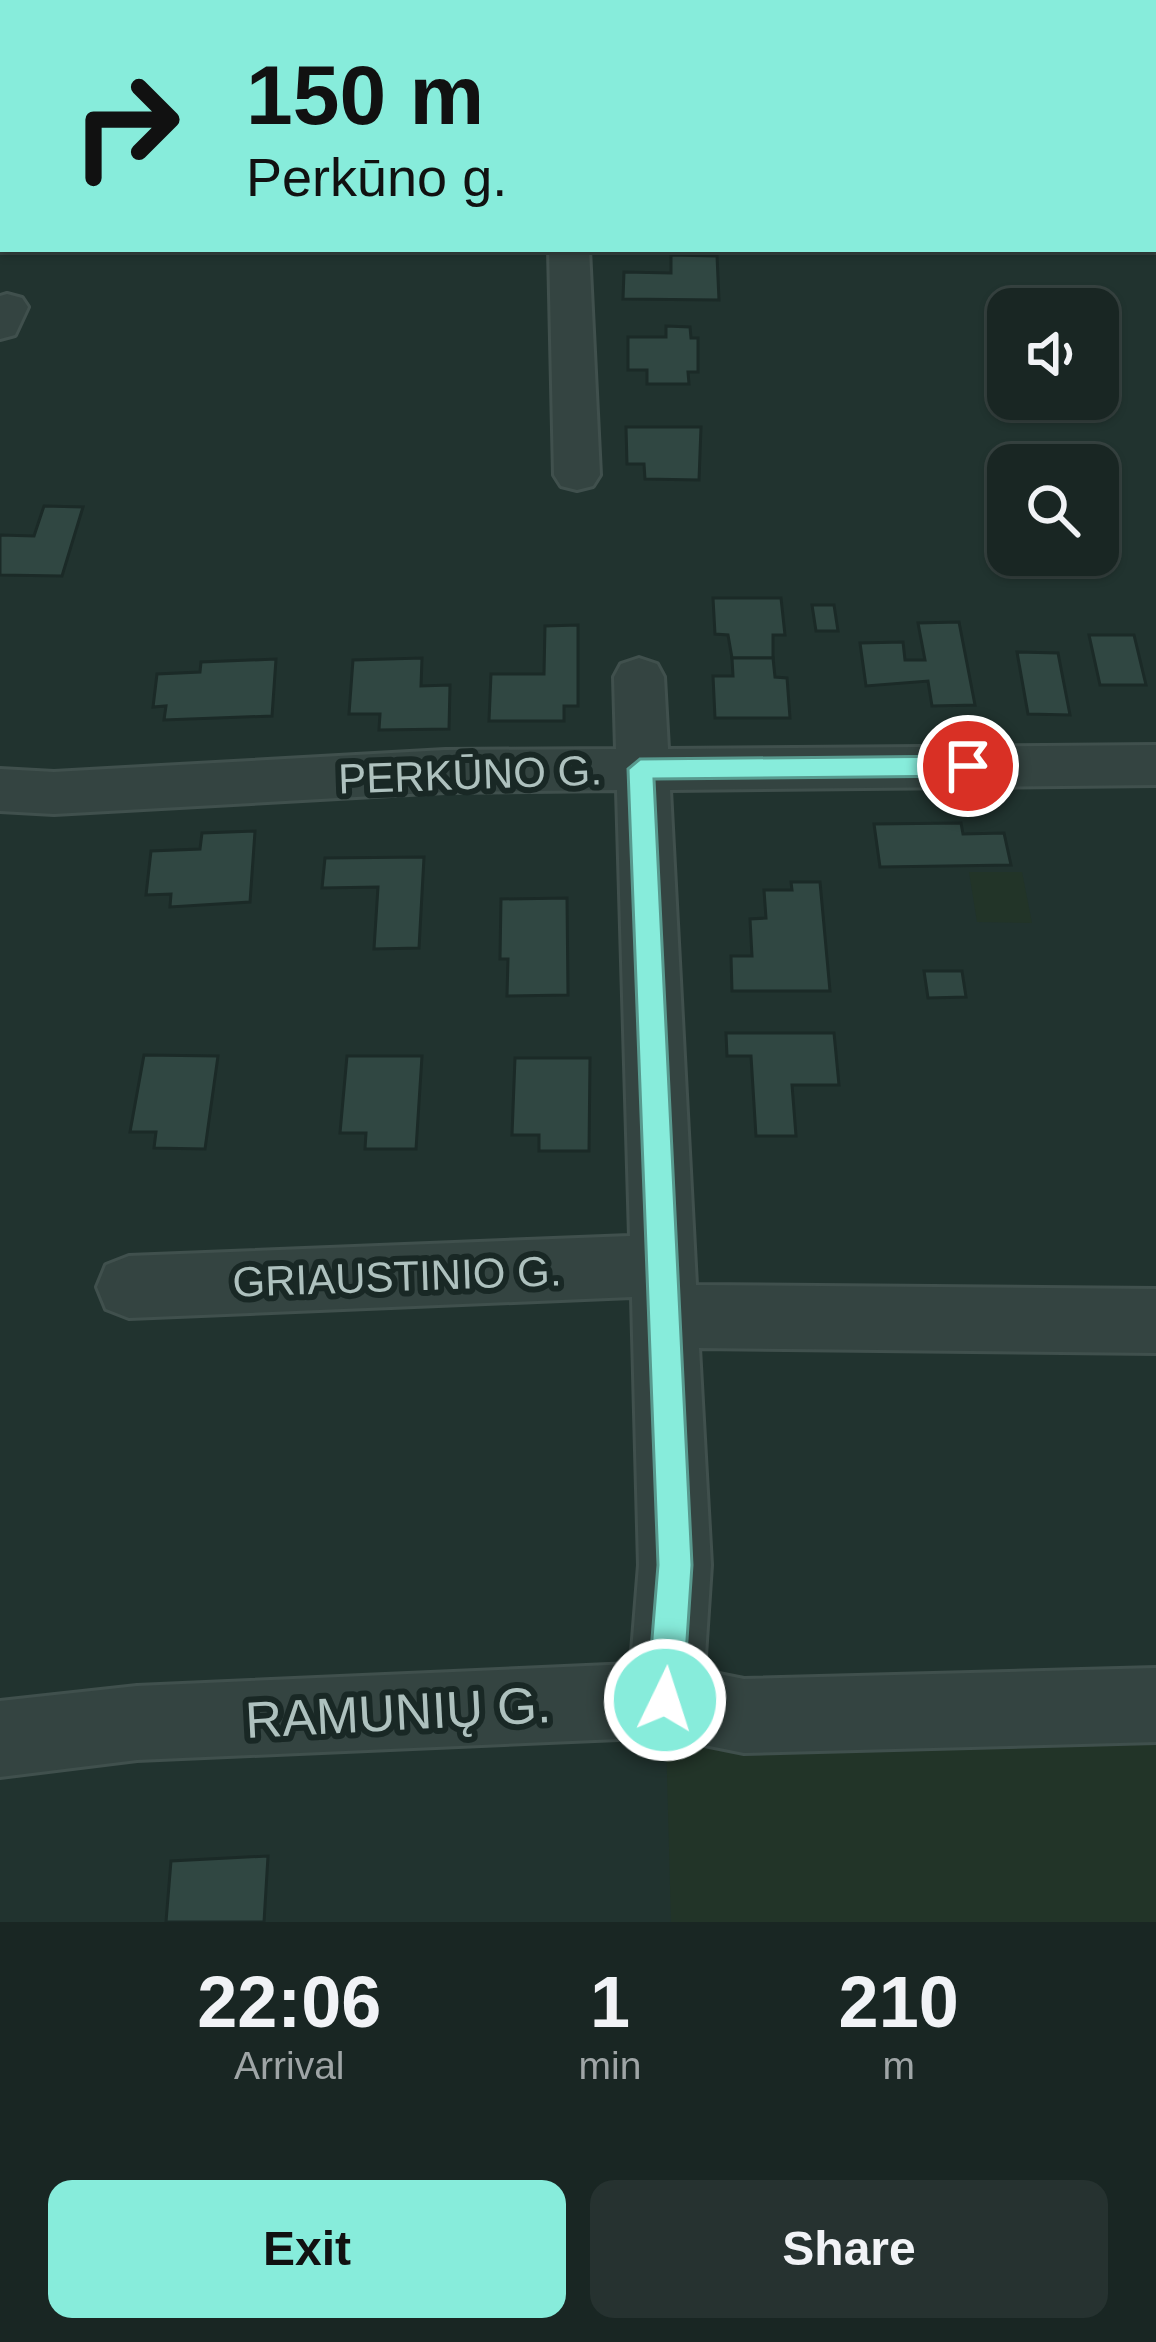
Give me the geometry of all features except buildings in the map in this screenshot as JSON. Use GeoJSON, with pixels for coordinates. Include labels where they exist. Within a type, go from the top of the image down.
{"type":"FeatureCollection","features":[{"type":"Feature","properties":{"kind":"street"},"geometry":{"type":"LineString","coordinates":[[569,252],[577,475]]}},
{"type":"Feature","properties":{"kind":"street"},"geometry":{"type":"LineString","coordinates":[[640,677],[640,769],[675,1565],[665,1700]]}},
{"type":"Feature","properties":{"kind":"street","name":"PERKŪNO G."},"geometry":{"type":"LineString","coordinates":[[0,790],[54,793],[445,771],[1156,765]]}},
{"type":"Feature","properties":{"kind":"street","name":"GRIAUSTINIO G."},"geometry":{"type":"LineString","coordinates":[[128,1287],[666,1291],[1156,1321]]}},
{"type":"Feature","properties":{"kind":"street","name":"RAMUNIŲ G."},"geometry":{"type":"LineString","coordinates":[[0,1739],[136,1723],[665,1700],[744,1716],[1156,1705]]}},
{"type":"Feature","properties":{"kind":"green space"},"geometry":{"type":"Polygon","coordinates":[[[969,872],[1022,872],[1032,923],[977,922],[969,872]]]}},
{"type":"Feature","properties":{"kind":"green space"},"geometry":{"type":"Polygon","coordinates":[[[1156,1727],[1156,1922],[671,1922],[666,1737],[1156,1727]]]}},
{"type":"Feature","properties":{"kind":"route"},"geometry":{"type":"LineString","coordinates":[[665,1700],[675,1565],[640,769],[968,766]]}}]}
